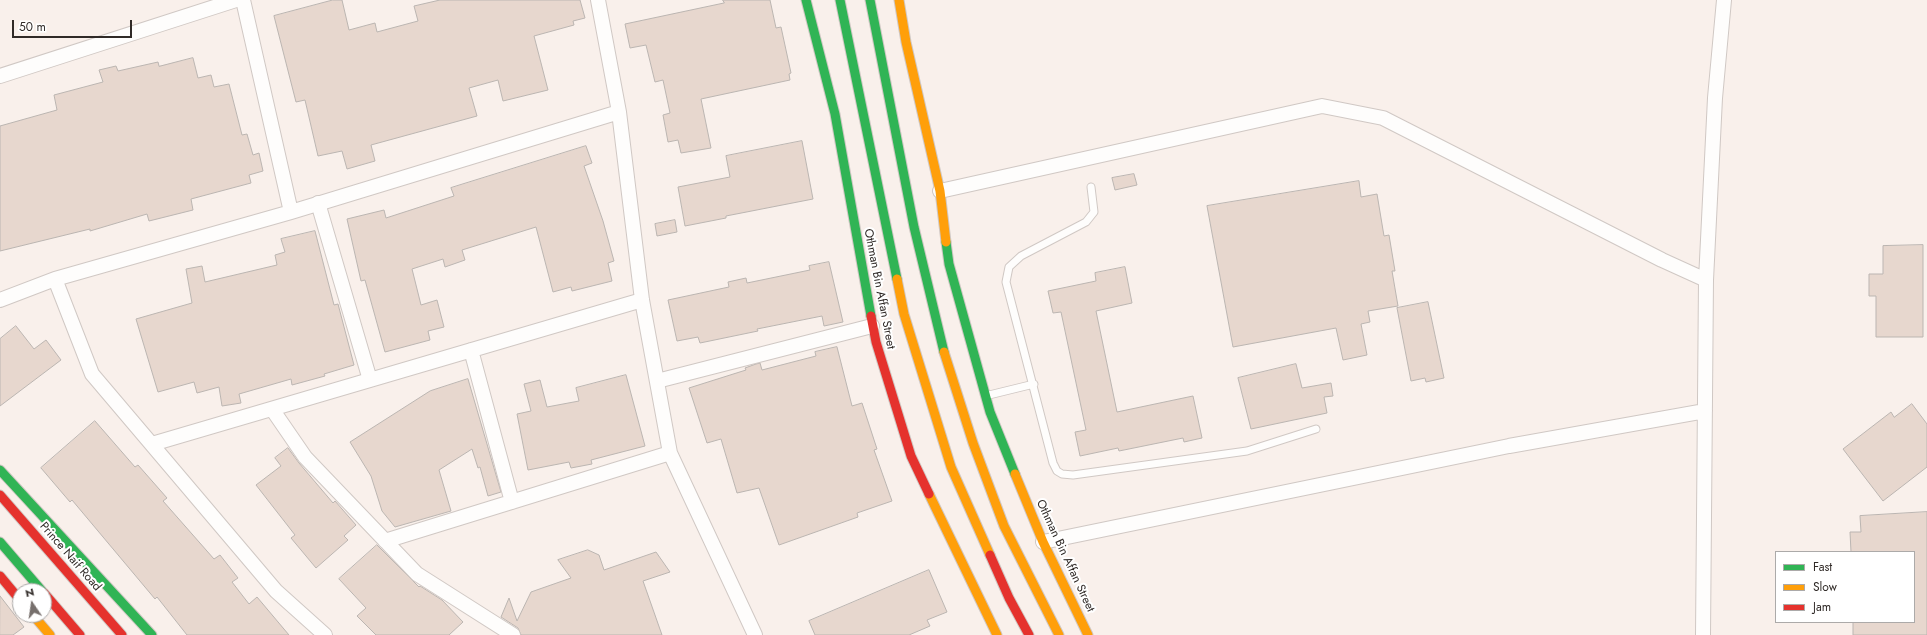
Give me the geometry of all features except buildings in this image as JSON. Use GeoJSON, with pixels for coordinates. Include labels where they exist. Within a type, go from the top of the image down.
{"type":"FeatureCollection","features":[{"type":"Feature","properties":{"kind":"main road","name":"Othman Bin Affan Street"},"geometry":{"type":"LineString","coordinates":[[806,0],[835,114],[872,326],[911,456],[953,547],[997,635]]}},
{"type":"Feature","properties":{"kind":"main road","name":"Othman Bin Affan Street"},"geometry":{"type":"LineString","coordinates":[[840,0],[904,314],[920,368],[951,467],[1009,598],[1029,635]]}},
{"type":"Feature","properties":{"kind":"main road"},"geometry":{"type":"LineString","coordinates":[[870,0],[914,227],[939,338],[973,443],[1004,526],[1059,635]]}},
{"type":"Feature","properties":{"kind":"main road","name":"Othman Bin Affan Street"},"geometry":{"type":"LineString","coordinates":[[899,0],[906,42],[940,191],[949,264],[985,396],[990,412],[1043,542],[1088,635]]}},
{"type":"Feature","properties":{"kind":"main road"},"geometry":{"type":"LineString","coordinates":[[0,470],[152,635]]}},
{"type":"Feature","properties":{"kind":"main road","name":"Prince Naif Road"},"geometry":{"type":"LineString","coordinates":[[0,495],[122,635]]}},
{"type":"Feature","properties":{"kind":"main road"},"geometry":{"type":"LineString","coordinates":[[0,542],[35,583]]}},
{"type":"Feature","properties":{"kind":"main road"},"geometry":{"type":"LineString","coordinates":[[0,576],[12,590]]}},
{"type":"Feature","properties":{"kind":"main road"},"geometry":{"type":"LineString","coordinates":[[52,602],[80,635]]}},
{"type":"Feature","properties":{"kind":"main road"},"geometry":{"type":"LineString","coordinates":[[39,623],[48,634]]}},
{"type":"Feature","properties":{"kind":"street"},"geometry":{"type":"LineString","coordinates":[[0,76],[236,0]]}},
{"type":"Feature","properties":{"kind":"street"},"geometry":{"type":"LineString","coordinates":[[243,0],[291,212]]}},
{"type":"Feature","properties":{"kind":"street"},"geometry":{"type":"LineString","coordinates":[[598,0],[619,112],[642,300],[670,453],[755,635]]}},
{"type":"Feature","properties":{"kind":"street"},"geometry":{"type":"LineString","coordinates":[[1703,635],[1706,280],[1715,98],[1724,0]]}},
{"type":"Feature","properties":{"kind":"street"},"geometry":{"type":"LineString","coordinates":[[940,191],[1322,106],[1383,118],[1662,260],[1706,280]]}},
{"type":"Feature","properties":{"kind":"street"},"geometry":{"type":"LineString","coordinates":[[0,300],[55,279],[291,212],[619,112]]}},
{"type":"Feature","properties":{"kind":"street"},"geometry":{"type":"LineString","coordinates":[[318,203],[370,380]]}},
{"type":"Feature","properties":{"kind":"street"},"geometry":{"type":"LineString","coordinates":[[55,279],[92,374],[276,591],[326,635]]}},
{"type":"Feature","properties":{"kind":"street"},"geometry":{"type":"LineString","coordinates":[[152,444],[642,300]]}},
{"type":"Feature","properties":{"kind":"street"},"geometry":{"type":"LineString","coordinates":[[657,380],[872,326]]}},
{"type":"Feature","properties":{"kind":"street"},"geometry":{"type":"LineString","coordinates":[[471,350],[512,502]]}},
{"type":"Feature","properties":{"kind":"street"},"geometry":{"type":"LineString","coordinates":[[272,409],[305,457],[417,574],[513,635]]}},
{"type":"Feature","properties":{"kind":"street"},"geometry":{"type":"LineString","coordinates":[[1043,542],[1493,449],[1705,411]]}},
{"type":"Feature","properties":{"kind":"street"},"geometry":{"type":"LineString","coordinates":[[385,541],[670,453]]}},
{"type":"Feature","properties":{"kind":"lane"},"geometry":{"type":"LineString","coordinates":[[1091,187],[1094,212],[1086,222],[1022,256],[1009,267],[1006,282],[1034,384],[1050,455],[1057,471],[1062,474],[1073,475],[1247,451],[1316,429]]}},
{"type":"Feature","properties":{"kind":"lane"},"geometry":{"type":"LineString","coordinates":[[985,396],[1034,384]]}},
{"type":"Feature","properties":{"kind":"traffic: fast"},"geometry":{"type":"LineString","coordinates":[[806,0],[835,114],[871,316]]}},
{"type":"Feature","properties":{"kind":"traffic: fast"},"geometry":{"type":"LineString","coordinates":[[840,0],[897,279]]}},
{"type":"Feature","properties":{"kind":"traffic: fast"},"geometry":{"type":"LineString","coordinates":[[870,0],[914,227],[944,352]]}},
{"type":"Feature","properties":{"kind":"traffic: fast"},"geometry":{"type":"LineString","coordinates":[[946,242],[949,264],[990,412],[1015,474]]}},
{"type":"Feature","properties":{"kind":"traffic: fast"},"geometry":{"type":"LineString","coordinates":[[0,470],[152,635]]}},
{"type":"Feature","properties":{"kind":"traffic: fast"},"geometry":{"type":"LineString","coordinates":[[0,542],[35,583]]}},
{"type":"Feature","properties":{"kind":"traffic: slow"},"geometry":{"type":"LineString","coordinates":[[899,0],[906,42],[940,191],[946,242]]}},
{"type":"Feature","properties":{"kind":"traffic: slow"},"geometry":{"type":"LineString","coordinates":[[897,279],[904,314],[951,467],[990,555]]}},
{"type":"Feature","properties":{"kind":"traffic: slow"},"geometry":{"type":"LineString","coordinates":[[944,352],[973,443],[1004,526],[1059,635]]}},
{"type":"Feature","properties":{"kind":"traffic: slow"},"geometry":{"type":"LineString","coordinates":[[1015,474],[1043,542],[1088,635]]}},
{"type":"Feature","properties":{"kind":"traffic: slow"},"geometry":{"type":"LineString","coordinates":[[929,494],[997,635]]}},
{"type":"Feature","properties":{"kind":"traffic: slow"},"geometry":{"type":"LineString","coordinates":[[40,623],[50,635]]}},
{"type":"Feature","properties":{"kind":"traffic: jam"},"geometry":{"type":"LineString","coordinates":[[871,316],[876,342],[911,456],[929,494]]}},
{"type":"Feature","properties":{"kind":"traffic: jam"},"geometry":{"type":"LineString","coordinates":[[0,495],[122,635]]}},
{"type":"Feature","properties":{"kind":"traffic: jam"},"geometry":{"type":"LineString","coordinates":[[990,555],[1009,598],[1029,635]]}},
{"type":"Feature","properties":{"kind":"traffic: jam"},"geometry":{"type":"LineString","coordinates":[[0,576],[12,590]]}},
{"type":"Feature","properties":{"kind":"traffic: jam"},"geometry":{"type":"LineString","coordinates":[[52,602],[80,635]]}}]}
